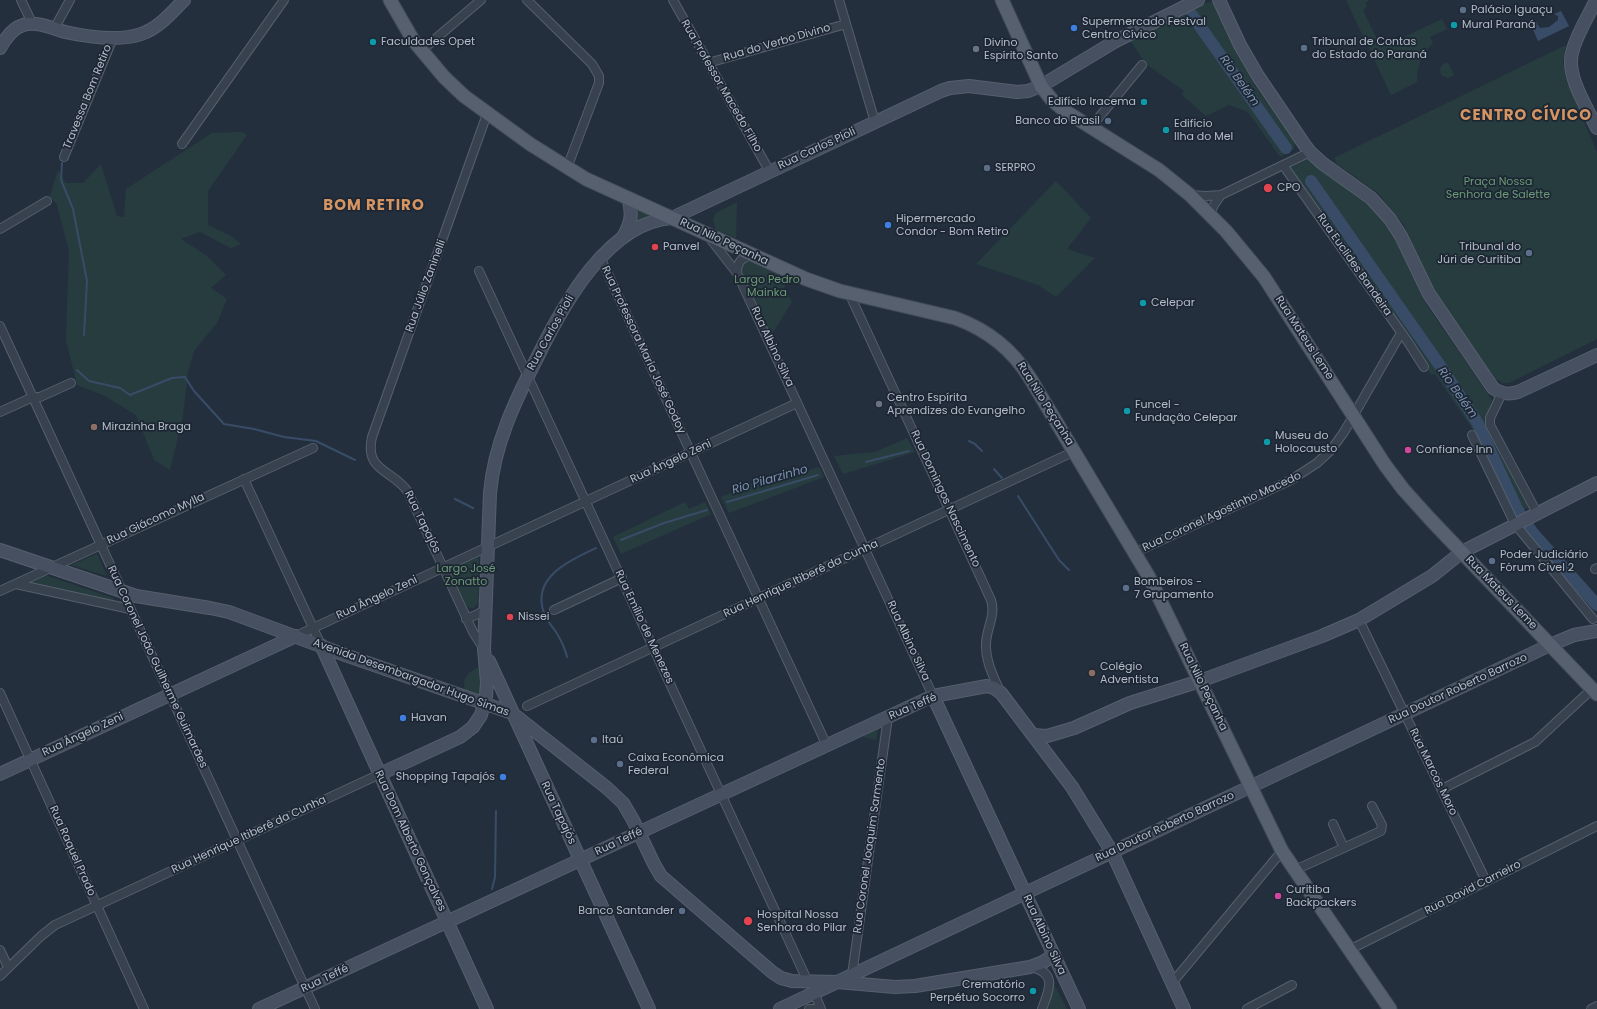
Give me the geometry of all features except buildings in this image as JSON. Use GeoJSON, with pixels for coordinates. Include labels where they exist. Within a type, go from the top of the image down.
{"type":"FeatureCollection","features":[{"type":"Feature","properties":{"kind":"main road"},"geometry":{"type":"LineString","coordinates":[[0,48],[14,30],[22,25],[32,23],[79,34],[112,38],[132,36],[151,30],[184,0]]}},
{"type":"Feature","properties":{"kind":"main road","name":"Rua Nilo Peçanha"},"geometry":{"type":"LineString","coordinates":[[390,0],[420,51],[454,88],[487,114],[566,168],[586,179],[819,284],[849,293],[950,316],[967,322],[987,333],[1009,350],[1024,368],[1136,552],[1156,590],[1282,851],[1390,1009]]}},
{"type":"Feature","properties":{"kind":"main road","name":"Rua Mateus Leme"},"geometry":{"type":"LineString","coordinates":[[1002,0],[1041,86],[1058,106],[1150,164],[1190,195],[1240,246],[1264,277],[1385,465],[1403,489],[1594,691]]}},
{"type":"Feature","properties":{"kind":"main road","name":"Rua Carlos Pioli"},"geometry":{"type":"LineString","coordinates":[[484,703],[487,682],[484,649],[490,493],[493,468],[507,422],[528,375],[564,307],[579,284],[601,259],[631,232],[652,221],[672,218],[931,95],[950,88],[969,86],[1017,92],[1028,91],[1041,86],[1107,46],[1198,0]]}},
{"type":"Feature","properties":{"kind":"main road"},"geometry":{"type":"LineString","coordinates":[[1219,0],[1240,45],[1258,76],[1310,152],[1371,198],[1390,219],[1401,236],[1433,302],[1493,388],[1502,394],[1512,394],[1596,357]]}},
{"type":"Feature","properties":{"kind":"main road"},"geometry":{"type":"LineString","coordinates":[[1596,0],[1575,44],[1571,59],[1572,75],[1597,128]]}},
{"type":"Feature","properties":{"kind":"main road"},"geometry":{"type":"LineString","coordinates":[[623,238],[631,221],[631,207],[628,198]]}},
{"type":"Feature","properties":{"kind":"main road"},"geometry":{"type":"LineString","coordinates":[[1044,749],[1044,744],[1047,741],[1130,703],[1200,681],[1322,636],[1359,620],[1432,576],[1462,552],[1597,483]]}},
{"type":"Feature","properties":{"kind":"main road","name":"Avenida Desembargador Hugo Simas"},"geometry":{"type":"LineString","coordinates":[[0,550],[123,592],[153,599],[219,609],[345,655],[512,713],[615,794],[629,812],[658,871],[672,886],[777,976],[811,988],[837,982]]}},
{"type":"Feature","properties":{"kind":"main road","name":"Rua Doutor Roberto Barrozo"},"geometry":{"type":"LineString","coordinates":[[837,982],[856,979],[1025,893],[1550,645],[1583,632],[1597,631]]}},
{"type":"Feature","properties":{"kind":"main road","name":"Rua Ângelo Zeni"},"geometry":{"type":"LineString","coordinates":[[0,774],[296,636]]}},
{"type":"Feature","properties":{"kind":"main road","name":"Rua Dom Alberto Gonçalves"},"geometry":{"type":"LineString","coordinates":[[320,646],[487,1009]]}},
{"type":"Feature","properties":{"kind":"main road","name":"Rua Tapajós"},"geometry":{"type":"LineString","coordinates":[[484,649],[532,757],[649,1009]]}},
{"type":"Feature","properties":{"kind":"main road"},"geometry":{"type":"LineString","coordinates":[[333,673],[338,662],[345,655]]}},
{"type":"Feature","properties":{"kind":"main road"},"geometry":{"type":"LineString","coordinates":[[982,686],[994,688],[1001,693]]}},
{"type":"Feature","properties":{"kind":"main road","name":"Rua Teffé"},"geometry":{"type":"LineString","coordinates":[[259,1009],[933,696],[982,686]]}},
{"type":"Feature","properties":{"kind":"main road","name":"Rua Domingos Nascimento"},"geometry":{"type":"LineString","coordinates":[[1001,693],[1072,787],[1112,852],[1184,1009]]}},
{"type":"Feature","properties":{"kind":"main road","name":"Rua Albino Silva"},"geometry":{"type":"LineString","coordinates":[[933,696],[1079,1009]]}},
{"type":"Feature","properties":{"kind":"main road","name":"Rua Henrique Itiberê da Cunha"},"geometry":{"type":"LineString","coordinates":[[380,774],[460,737],[477,722],[484,703]]}},
{"type":"Feature","properties":{"kind":"main road"},"geometry":{"type":"LineString","coordinates":[[1033,735],[1047,736],[1074,728]]}},
{"type":"Feature","properties":{"kind":"main road"},"geometry":{"type":"LineString","coordinates":[[532,757],[540,746],[551,743]]}},
{"type":"Feature","properties":{"kind":"main road"},"geometry":{"type":"LineString","coordinates":[[856,979],[895,986],[914,986],[1030,967],[1043,962],[1054,955]]}},
{"type":"Feature","properties":{"kind":"main road"},"geometry":{"type":"LineString","coordinates":[[780,1009],[801,999],[807,990],[811,988]]}},
{"type":"Feature","properties":{"kind":"street"},"geometry":{"type":"LineString","coordinates":[[22,0],[32,23]]}},
{"type":"Feature","properties":{"kind":"street"},"geometry":{"type":"LineString","coordinates":[[54,29],[70,0]]}},
{"type":"Feature","properties":{"kind":"street"},"geometry":{"type":"LineString","coordinates":[[182,144],[284,0]]}},
{"type":"Feature","properties":{"kind":"street"},"geometry":{"type":"LineString","coordinates":[[420,51],[481,0]]}},
{"type":"Feature","properties":{"kind":"street"},"geometry":{"type":"LineString","coordinates":[[527,0],[592,64],[599,76],[597,90],[566,168]]}},
{"type":"Feature","properties":{"kind":"street","name":"Rua Professor Macedo Filho"},"geometry":{"type":"LineString","coordinates":[[673,0],[770,172]]}},
{"type":"Feature","properties":{"kind":"street"},"geometry":{"type":"LineString","coordinates":[[839,0],[875,122]]}},
{"type":"Feature","properties":{"kind":"street","name":"Rua do Verbo Divino"},"geometry":{"type":"LineString","coordinates":[[708,63],[846,24]]}},
{"type":"Feature","properties":{"kind":"street","name":"Travessa Bom Retiro"},"geometry":{"type":"LineString","coordinates":[[64,157],[112,38]]}},
{"type":"Feature","properties":{"kind":"street"},"geometry":{"type":"LineString","coordinates":[[1091,127],[1142,65]]}},
{"type":"Feature","properties":{"kind":"street","name":"Rua Júlio Zaninelli"},"geometry":{"type":"LineString","coordinates":[[373,459],[370,449],[372,437],[487,114]]}},
{"type":"Feature","properties":{"kind":"street"},"geometry":{"type":"LineString","coordinates":[[1190,195],[1221,195],[1310,152]]}},
{"type":"Feature","properties":{"kind":"street","name":"Rua Euclides Bandeira"},"geometry":{"type":"LineString","coordinates":[[1283,165],[1424,367]]}},
{"type":"Feature","properties":{"kind":"street"},"geometry":{"type":"LineString","coordinates":[[1210,214],[1221,195]]}},
{"type":"Feature","properties":{"kind":"street"},"geometry":{"type":"LineString","coordinates":[[0,229],[47,201]]}},
{"type":"Feature","properties":{"kind":"street","name":"Rua Albino Silva"},"geometry":{"type":"LineString","coordinates":[[706,234],[737,273],[933,696]]}},
{"type":"Feature","properties":{"kind":"street"},"geometry":{"type":"LineString","coordinates":[[737,273],[739,261],[744,257],[752,255]]}},
{"type":"Feature","properties":{"kind":"street","name":"Rua Professora Maria José Godoy"},"geometry":{"type":"LineString","coordinates":[[601,259],[827,746]]}},
{"type":"Feature","properties":{"kind":"street","name":"Rua Emílio de Menezes"},"geometry":{"type":"LineString","coordinates":[[479,271],[821,1009]]}},
{"type":"Feature","properties":{"kind":"street","name":"Rua Domingos Nascimento"},"geometry":{"type":"LineString","coordinates":[[849,293],[950,509],[993,606],[986,644],[989,667],[988,677],[982,686]]}},
{"type":"Feature","properties":{"kind":"street","name":"Rua Coronel João Guilherme Guimarães"},"geometry":{"type":"LineString","coordinates":[[0,326],[315,1009]]}},
{"type":"Feature","properties":{"kind":"street","name":"Rua Coronel Agostinho Macedo"},"geometry":{"type":"LineString","coordinates":[[1136,552],[1301,475],[1317,463],[1331,450],[1354,415],[1401,333]]}},
{"type":"Feature","properties":{"kind":"street"},"geometry":{"type":"LineString","coordinates":[[0,412],[33,397],[40,397],[71,383]]}},
{"type":"Feature","properties":{"kind":"street"},"geometry":{"type":"LineString","coordinates":[[1502,394],[1490,418],[1490,425],[1525,519]]}},
{"type":"Feature","properties":{"kind":"street","name":"Rua Ângelo Zeni"},"geometry":{"type":"LineString","coordinates":[[296,636],[797,403]]}},
{"type":"Feature","properties":{"kind":"street"},"geometry":{"type":"LineString","coordinates":[[1472,435],[1525,519],[1593,619]]}},
{"type":"Feature","properties":{"kind":"street","name":"Rua Giácomo Mylla"},"geometry":{"type":"LineString","coordinates":[[0,591],[313,448]]}},
{"type":"Feature","properties":{"kind":"street","name":"Rua Henrique Itiberê da Cunha"},"geometry":{"type":"LineString","coordinates":[[527,706],[1074,451]]}},
{"type":"Feature","properties":{"kind":"street","name":"Rua Tapajós"},"geometry":{"type":"LineString","coordinates":[[373,459],[380,469],[398,481],[408,492],[472,632],[484,649]]}},
{"type":"Feature","properties":{"kind":"street","name":"Rua Dom Alberto Gonçalves"},"geometry":{"type":"LineString","coordinates":[[244,479],[320,646]]}},
{"type":"Feature","properties":{"kind":"street"},"geometry":{"type":"LineString","coordinates":[[554,610],[622,578]]}},
{"type":"Feature","properties":{"kind":"street"},"geometry":{"type":"LineString","coordinates":[[16,584],[130,609]]}},
{"type":"Feature","properties":{"kind":"street"},"geometry":{"type":"LineString","coordinates":[[466,619],[486,609]]}},
{"type":"Feature","properties":{"kind":"street","name":"Rua Marcos Moro"},"geometry":{"type":"LineString","coordinates":[[1359,620],[1486,881]]}},
{"type":"Feature","properties":{"kind":"street","name":"Rua Domingos Nascimento"},"geometry":{"type":"LineString","coordinates":[[989,667],[1001,693]]}},
{"type":"Feature","properties":{"kind":"street"},"geometry":{"type":"LineString","coordinates":[[1442,789],[1535,742],[1594,691]]}},
{"type":"Feature","properties":{"kind":"street","name":"Rua Raquel Prado"},"geometry":{"type":"LineString","coordinates":[[0,693],[144,1009]]}},
{"type":"Feature","properties":{"kind":"street","name":"Rua Coronel Joaquim Sarmento"},"geometry":{"type":"LineString","coordinates":[[856,979],[888,717]]}},
{"type":"Feature","properties":{"kind":"street","name":"Rua Henrique Itiberê da Cunha"},"geometry":{"type":"LineString","coordinates":[[0,976],[50,928],[380,774]]}},
{"type":"Feature","properties":{"kind":"street"},"geometry":{"type":"LineString","coordinates":[[1295,870],[1381,831],[1382,826],[1372,806]]}},
{"type":"Feature","properties":{"kind":"street"},"geometry":{"type":"LineString","coordinates":[[1333,824],[1344,848]]}},
{"type":"Feature","properties":{"kind":"street","name":"Rua David Carneiro"},"geometry":{"type":"LineString","coordinates":[[1349,950],[1597,826]]}},
{"type":"Feature","properties":{"kind":"street"},"geometry":{"type":"LineString","coordinates":[[1172,983],[1282,851]]}},
{"type":"Feature","properties":{"kind":"street"},"geometry":{"type":"LineString","coordinates":[[0,950],[8,967]]}},
{"type":"Feature","properties":{"kind":"street"},"geometry":{"type":"LineString","coordinates":[[1030,967],[1043,971],[1049,978],[1049,988],[1042,1009]]}},
{"type":"Feature","properties":{"kind":"street"},"geometry":{"type":"LineString","coordinates":[[1247,1009],[1292,985]]}},
{"type":"Feature","properties":{"kind":"street"},"geometry":{"type":"LineString","coordinates":[[1591,1009],[1597,1006]]}},
{"type":"Feature","properties":{"kind":"street"},"geometry":{"type":"LineString","coordinates":[[809,1009],[817,1009]]}},
{"type":"Feature","properties":{"kind":"green space"},"geometry":{"type":"Polygon","coordinates":[[[1346,0],[1370,0],[1365,3],[1367,7],[1363,10],[1381,48],[1442,19],[1447,29],[1430,37],[1433,43],[1425,52],[1420,61],[1417,82],[1391,95],[1346,0]]]}},
{"type":"Feature","properties":{"kind":"green space"},"geometry":{"type":"Polygon","coordinates":[[[1211,2],[1215,5],[1255,86],[1295,142],[1294,149],[1280,157],[1248,112],[1229,105],[1206,116],[1182,95],[1184,91],[1146,64],[1129,39],[1211,2]]]}},
{"type":"Feature","properties":{"kind":"green space","name":"Praça Nossa Senhora de Salette"},"geometry":{"type":"Polygon","coordinates":[[[1566,45],[1563,62],[1566,80],[1597,152],[1597,339],[1509,383],[1503,383],[1496,379],[1436,294],[1404,225],[1378,193],[1337,164],[1334,158],[1566,45]]]}},
{"type":"Feature","properties":{"kind":"green space"},"geometry":{"type":"Polygon","coordinates":[[[1448,62],[1454,75],[1448,78],[1441,75],[1440,68],[1443,64],[1448,62]]]}},
{"type":"Feature","properties":{"kind":"green space"},"geometry":{"type":"Polygon","coordinates":[[[242,132],[247,135],[208,191],[208,225],[231,236],[241,244],[231,248],[200,232],[181,239],[207,256],[226,275],[211,288],[227,299],[217,323],[194,351],[188,372],[183,416],[170,470],[154,460],[136,415],[103,395],[77,385],[66,340],[69,251],[57,205],[50,196],[58,170],[66,183],[83,183],[101,164],[117,216],[124,217],[126,189],[212,133],[242,132]]]}},
{"type":"Feature","properties":{"kind":"green space"},"geometry":{"type":"Polygon","coordinates":[[[1307,159],[1372,206],[1394,233],[1426,304],[1492,400],[1485,420],[1529,507],[1516,514],[1471,427],[1435,374],[1431,375],[1406,333],[1289,168],[1307,159]]]}},
{"type":"Feature","properties":{"kind":"green space"},"geometry":{"type":"Polygon","coordinates":[[[1056,181],[1091,218],[1067,249],[1095,258],[1056,297],[1038,285],[976,264],[1056,181]]]}},
{"type":"Feature","properties":{"kind":"green space"},"geometry":{"type":"Polygon","coordinates":[[[737,202],[736,238],[716,230],[713,220],[716,213],[737,202]]]}},
{"type":"Feature","properties":{"kind":"green space"},"geometry":{"type":"Polygon","coordinates":[[[636,207],[651,214],[637,221],[636,207]]]}},
{"type":"Feature","properties":{"kind":"green space","name":"Largo Pedro Mainka"},"geometry":{"type":"Polygon","coordinates":[[[749,260],[790,278],[784,287],[792,302],[772,334],[741,271],[742,264],[749,260]]]}},
{"type":"Feature","properties":{"kind":"green space"},"geometry":{"type":"Polygon","coordinates":[[[907,438],[915,452],[843,474],[834,456],[875,452],[907,438]]]}},
{"type":"Feature","properties":{"kind":"green space"},"geometry":{"type":"Polygon","coordinates":[[[819,467],[824,477],[729,513],[721,497],[762,479],[765,484],[819,467]]]}},
{"type":"Feature","properties":{"kind":"green space"},"geometry":{"type":"Polygon","coordinates":[[[685,502],[689,509],[705,502],[711,514],[621,554],[613,537],[685,502]]]}},
{"type":"Feature","properties":{"kind":"green space"},"geometry":{"type":"Polygon","coordinates":[[[97,554],[107,576],[71,565],[97,554]]]}},
{"type":"Feature","properties":{"kind":"green space","name":"Largo José Zonatto"},"geometry":{"type":"Polygon","coordinates":[[[479,554],[478,603],[474,608],[470,608],[466,605],[449,569],[479,554]]]}},
{"type":"Feature","properties":{"kind":"green space"},"geometry":{"type":"Polygon","coordinates":[[[45,575],[113,598],[117,604],[26,583],[45,575]]]}},
{"type":"Feature","properties":{"kind":"green space"},"geometry":{"type":"Polygon","coordinates":[[[480,666],[483,697],[466,692],[464,687],[467,676],[480,666]]]}},
{"type":"Feature","properties":{"kind":"green space"},"geometry":{"type":"Polygon","coordinates":[[[878,729],[876,740],[862,737],[878,729]]]}},
{"type":"Feature","properties":{"kind":"green space"},"geometry":{"type":"Polygon","coordinates":[[[1055,986],[1067,1009],[1047,1009],[1055,986]]]}},
{"type":"Feature","properties":{"kind":"water"},"geometry":{"type":"Polygon","coordinates":[[[1561,11],[1569,26],[1538,41],[1531,25],[1538,22],[1537,24],[1540,28],[1549,27],[1558,20],[1558,16],[1554,14],[1561,11]]]}},
{"type":"Feature","properties":{"kind":"waterway","name":"Rio Belém"},"geometry":{"type":"LineString","coordinates":[[1192,15],[1286,148]]}},
{"type":"Feature","properties":{"kind":"waterway"},"geometry":{"type":"LineString","coordinates":[[62,163],[61,180],[73,209],[87,281],[84,335]]}},
{"type":"Feature","properties":{"kind":"waterway","name":"Rio Belém"},"geometry":{"type":"LineString","coordinates":[[1311,181],[1443,370],[1477,422],[1517,509],[1532,532],[1597,605]]}},
{"type":"Feature","properties":{"kind":"waterway"},"geometry":{"type":"LineString","coordinates":[[77,370],[89,381],[120,388],[130,395],[172,378],[185,377],[194,391],[224,424],[254,429],[284,437],[316,441],[355,460]]}},
{"type":"Feature","properties":{"kind":"waterway","name":"Rio Pilarzinho"},"geometry":{"type":"LineString","coordinates":[[969,441],[975,444],[982,451]]}},
{"type":"Feature","properties":{"kind":"waterway","name":"Rio Pilarzinho"},"geometry":{"type":"LineString","coordinates":[[866,462],[909,451]]}},
{"type":"Feature","properties":{"kind":"waterway","name":"Rio Pilarzinho"},"geometry":{"type":"LineString","coordinates":[[994,469],[1002,478]]}},
{"type":"Feature","properties":{"kind":"waterway","name":"Rio Pilarzinho"},"geometry":{"type":"LineString","coordinates":[[727,502],[818,475]]}},
{"type":"Feature","properties":{"kind":"waterway","name":"Rio Pilarzinho"},"geometry":{"type":"LineString","coordinates":[[1018,496],[1059,560],[1069,570]]}},
{"type":"Feature","properties":{"kind":"waterway"},"geometry":{"type":"LineString","coordinates":[[455,499],[473,508]]}},
{"type":"Feature","properties":{"kind":"waterway","name":"Rio Pilarzinho"},"geometry":{"type":"LineString","coordinates":[[621,540],[664,523],[707,510]]}},
{"type":"Feature","properties":{"kind":"waterway","name":"Rio Pilarzinho"},"geometry":{"type":"LineString","coordinates":[[567,657],[561,641],[544,613],[541,600],[543,589],[555,572],[565,564],[596,548]]}},
{"type":"Feature","properties":{"kind":"waterway","name":"Rio Pilarzinho"},"geometry":{"type":"LineString","coordinates":[[492,889],[495,877],[496,811]]}},
{"type":"Feature","properties":{"kind":"place","name":"Palácio Iguaçu"},"geometry":{"type":"Point","coordinates":[1463,10]}},
{"type":"Feature","properties":{"kind":"place","name":"Mural Paraná"},"geometry":{"type":"Point","coordinates":[1454,25]}},
{"type":"Feature","properties":{"kind":"place","name":"Supermercado Festval Centro Cívico"},"geometry":{"type":"Point","coordinates":[1074,28]}},
{"type":"Feature","properties":{"kind":"place","name":"Faculdades Opet"},"geometry":{"type":"Point","coordinates":[373,42]}},
{"type":"Feature","properties":{"kind":"place","name":"Tribunal de Contas do Estado do Paraná"},"geometry":{"type":"Point","coordinates":[1304,48]}},
{"type":"Feature","properties":{"kind":"place","name":"Divino Espírito Santo"},"geometry":{"type":"Point","coordinates":[976,49]}},
{"type":"Feature","properties":{"kind":"place","name":"Edifício Iracema"},"geometry":{"type":"Point","coordinates":[1144,102]}},
{"type":"Feature","properties":{"kind":"place","name":"Banco do Brasil"},"geometry":{"type":"Point","coordinates":[1108,121]}},
{"type":"Feature","properties":{"kind":"place","name":"Edifício Ilha do Mel"},"geometry":{"type":"Point","coordinates":[1166,130]}},
{"type":"Feature","properties":{"kind":"place","name":"SERPRO"},"geometry":{"type":"Point","coordinates":[987,168]}},
{"type":"Feature","properties":{"kind":"place","name":"CPO"},"geometry":{"type":"Point","coordinates":[1268,188]}},
{"type":"Feature","properties":{"kind":"place","name":"Hipermercado Condor - Bom Retiro"},"geometry":{"type":"Point","coordinates":[888,225]}},
{"type":"Feature","properties":{"kind":"place","name":"Panvel"},"geometry":{"type":"Point","coordinates":[655,247]}},
{"type":"Feature","properties":{"kind":"place","name":"Tribunal do Júri de Curitiba"},"geometry":{"type":"Point","coordinates":[1529,253]}},
{"type":"Feature","properties":{"kind":"place","name":"Celepar"},"geometry":{"type":"Point","coordinates":[1143,303]}},
{"type":"Feature","properties":{"kind":"place","name":"Centro Espírita Aprendizes do Evangelho"},"geometry":{"type":"Point","coordinates":[879,404]}},
{"type":"Feature","properties":{"kind":"place","name":"Funcel - Fundação Celepar"},"geometry":{"type":"Point","coordinates":[1127,411]}},
{"type":"Feature","properties":{"kind":"place","name":"Mirazinha Braga"},"geometry":{"type":"Point","coordinates":[94,427]}},
{"type":"Feature","properties":{"kind":"place","name":"Museu do Holocausto"},"geometry":{"type":"Point","coordinates":[1267,442]}},
{"type":"Feature","properties":{"kind":"place","name":"Confiance Inn"},"geometry":{"type":"Point","coordinates":[1408,450]}},
{"type":"Feature","properties":{"kind":"place","name":"Poder Judiciário Fórum Cível 2"},"geometry":{"type":"Point","coordinates":[1492,561]}},
{"type":"Feature","properties":{"kind":"place","name":"Bombeiros - 7 Grupamento"},"geometry":{"type":"Point","coordinates":[1126,588]}},
{"type":"Feature","properties":{"kind":"place","name":"Nissei"},"geometry":{"type":"Point","coordinates":[510,617]}},
{"type":"Feature","properties":{"kind":"place","name":"Colégio Adventista"},"geometry":{"type":"Point","coordinates":[1092,673]}},
{"type":"Feature","properties":{"kind":"place","name":"Havan"},"geometry":{"type":"Point","coordinates":[403,718]}},
{"type":"Feature","properties":{"kind":"place","name":"Itaú"},"geometry":{"type":"Point","coordinates":[594,740]}},
{"type":"Feature","properties":{"kind":"place","name":"Caixa Econômica Federal"},"geometry":{"type":"Point","coordinates":[620,764]}},
{"type":"Feature","properties":{"kind":"place","name":"Shopping Tapajós"},"geometry":{"type":"Point","coordinates":[503,777]}},
{"type":"Feature","properties":{"kind":"place","name":"Curitiba Backpackers"},"geometry":{"type":"Point","coordinates":[1278,896]}},
{"type":"Feature","properties":{"kind":"place","name":"Banco Santander"},"geometry":{"type":"Point","coordinates":[682,911]}},
{"type":"Feature","properties":{"kind":"place","name":"Hospital Nossa Senhora do Pilar"},"geometry":{"type":"Point","coordinates":[748,921]}},
{"type":"Feature","properties":{"kind":"place","name":"Crematório Perpétuo Socorro"},"geometry":{"type":"Point","coordinates":[1033,991]}},
{"type":"Feature","properties":{"kind":"district","name":"CENTRO CÍVICO"},"geometry":{"type":"Point","coordinates":[1526,116]}},
{"type":"Feature","properties":{"kind":"district","name":"BOM RETIRO"},"geometry":{"type":"Point","coordinates":[374,206]}}]}
